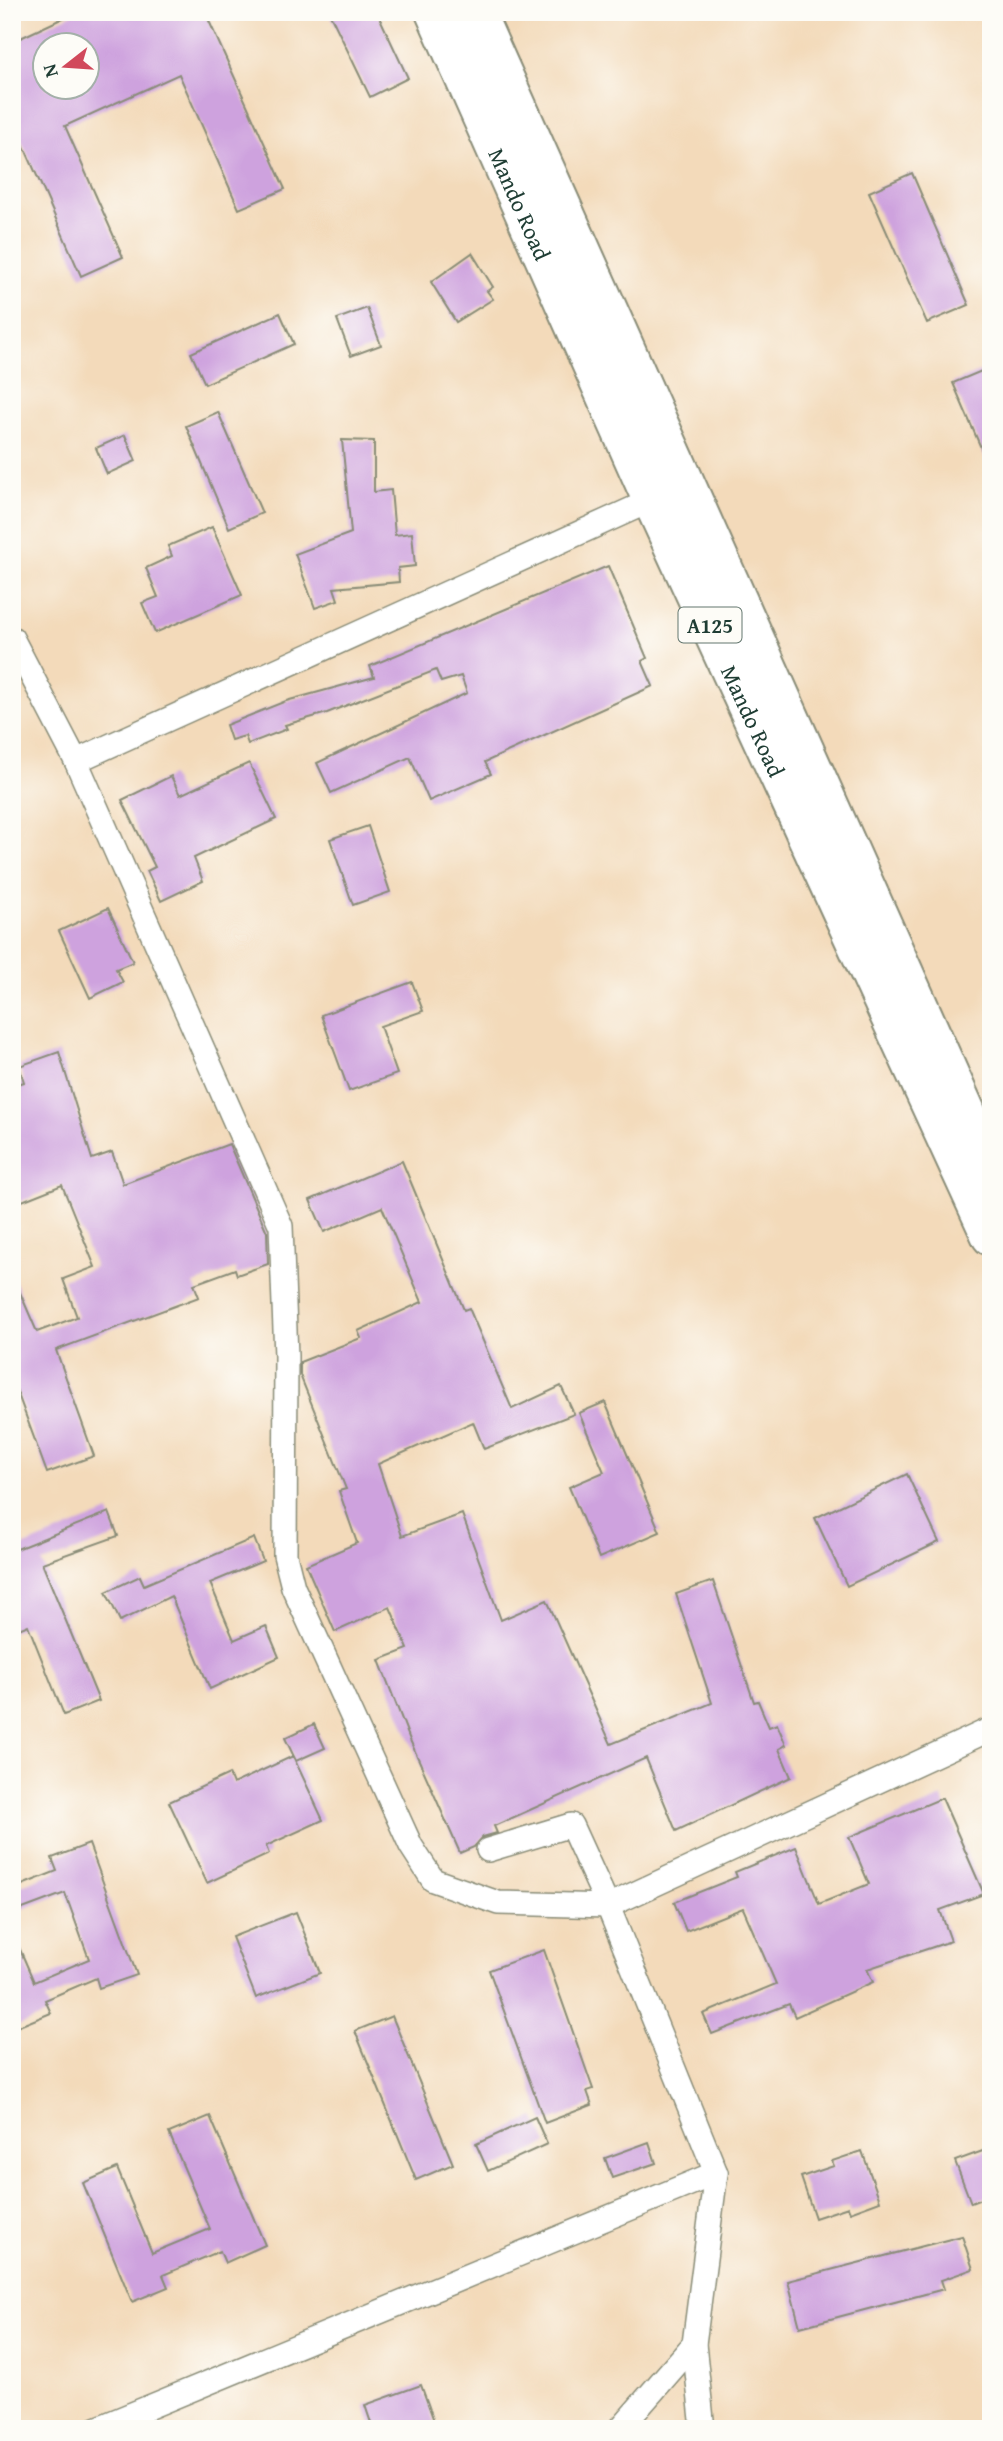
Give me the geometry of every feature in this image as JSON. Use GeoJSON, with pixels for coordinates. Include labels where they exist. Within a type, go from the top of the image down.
{"type":"FeatureCollection","features":[{"type":"Feature","properties":{"kind":"highway","name":"Mando Road"},"geometry":{"type":"LineString","coordinates":[[435,12],[652,500],[991,1236]]}},
{"type":"Feature","properties":{"kind":"highway","name":"Mando Road"},"geometry":{"type":"LineString","coordinates":[[475,12],[991,1168]]}},
{"type":"Feature","properties":{"kind":"street"},"geometry":{"type":"LineString","coordinates":[[76,761],[652,500]]}},
{"type":"Feature","properties":{"kind":"street"},"geometry":{"type":"LineString","coordinates":[[12,638],[76,761],[281,1226],[286,1356],[285,1555],[293,1587],[405,1833],[433,1880],[498,1903],[608,1906],[991,1729]]}},
{"type":"Feature","properties":{"kind":"street"},"geometry":{"type":"LineString","coordinates":[[488,1850],[571,1825],[608,1906],[716,2173],[694,2344],[703,2429]]}},
{"type":"Feature","properties":{"kind":"street"},"geometry":{"type":"LineString","coordinates":[[96,2429],[716,2173]]}},
{"type":"Feature","properties":{"kind":"street"},"geometry":{"type":"LineString","coordinates":[[620,2429],[694,2344]]}},
{"type":"Feature","properties":{"kind":"building"},"geometry":{"type":"Polygon","coordinates":[[[76,12],[205,12],[285,189],[239,209],[179,74],[65,126],[123,257],[81,276],[12,119],[12,42],[32,33],[32,102],[102,102],[102,32],[33,32],[76,12]]]}},
{"type":"Feature","properties":{"kind":"building"},"geometry":{"type":"Polygon","coordinates":[[[329,12],[377,12],[408,78],[370,97],[329,12]]]}},
{"type":"Feature","properties":{"kind":"building"},"geometry":{"type":"Polygon","coordinates":[[[912,173],[969,305],[927,323],[869,192],[912,173]]]}},
{"type":"Feature","properties":{"kind":"building"},"geometry":{"type":"Polygon","coordinates":[[[472,253],[493,287],[487,291],[493,299],[456,322],[431,282],[472,253]]]}},
{"type":"Feature","properties":{"kind":"building"},"geometry":{"type":"Polygon","coordinates":[[[367,308],[381,345],[351,356],[337,319],[367,308]]]}},
{"type":"Feature","properties":{"kind":"building"},"geometry":{"type":"Polygon","coordinates":[[[280,313],[294,344],[205,384],[191,353],[280,313]]]}},
{"type":"Feature","properties":{"kind":"building"},"geometry":{"type":"Polygon","coordinates":[[[991,367],[991,471],[953,383],[991,367]]]}},
{"type":"Feature","properties":{"kind":"building"},"geometry":{"type":"Polygon","coordinates":[[[218,412],[262,513],[229,528],[186,426],[218,412]]]}},
{"type":"Feature","properties":{"kind":"building"},"geometry":{"type":"Polygon","coordinates":[[[125,435],[136,461],[107,474],[96,448],[125,435]]]}},
{"type":"Feature","properties":{"kind":"building"},"geometry":{"type":"Polygon","coordinates":[[[342,440],[374,441],[374,492],[391,490],[395,535],[412,533],[415,566],[398,568],[399,582],[334,588],[338,600],[315,608],[295,554],[351,533],[342,440]]]}},
{"type":"Feature","properties":{"kind":"building"},"geometry":{"type":"Polygon","coordinates":[[[212,527],[242,595],[155,633],[142,603],[158,597],[146,568],[172,556],[168,546],[212,527]]]}},
{"type":"Feature","properties":{"kind":"building"},"geometry":{"type":"Polygon","coordinates":[[[608,566],[647,658],[642,661],[653,686],[485,762],[491,774],[429,801],[410,757],[331,793],[317,763],[467,693],[461,676],[441,682],[436,670],[327,713],[285,725],[287,729],[248,744],[245,736],[231,740],[226,725],[286,701],[374,677],[370,666],[608,566]]]}},
{"type":"Feature","properties":{"kind":"building"},"geometry":{"type":"Polygon","coordinates":[[[249,763],[276,819],[194,858],[203,881],[161,901],[147,871],[155,867],[122,800],[171,776],[180,795],[249,763]]]}},
{"type":"Feature","properties":{"kind":"building"},"geometry":{"type":"Polygon","coordinates":[[[368,826],[390,892],[353,905],[330,839],[368,826]]]}},
{"type":"Feature","properties":{"kind":"building"},"geometry":{"type":"Polygon","coordinates":[[[108,908],[133,962],[116,969],[123,982],[90,998],[59,931],[108,908]]]}},
{"type":"Feature","properties":{"kind":"building"},"geometry":{"type":"Polygon","coordinates":[[[412,982],[423,1011],[380,1026],[397,1074],[349,1091],[321,1015],[412,982]]]}},
{"type":"Feature","properties":{"kind":"building"},"geometry":{"type":"Polygon","coordinates":[[[59,1052],[92,1159],[112,1152],[123,1184],[229,1144],[267,1232],[268,1264],[237,1275],[235,1269],[194,1284],[199,1297],[56,1350],[94,1456],[47,1473],[12,1378],[12,1274],[37,1332],[77,1317],[63,1279],[95,1267],[62,1185],[12,1205],[12,1086],[24,1082],[19,1066],[59,1052]]]}},
{"type":"Feature","properties":{"kind":"building"},"geometry":{"type":"Polygon","coordinates":[[[402,1161],[464,1310],[469,1308],[512,1409],[561,1386],[574,1414],[484,1449],[473,1422],[378,1464],[402,1536],[462,1514],[501,1620],[547,1600],[611,1744],[712,1703],[676,1594],[713,1581],[754,1702],[758,1701],[769,1727],[777,1724],[786,1745],[779,1749],[791,1777],[676,1831],[646,1758],[494,1826],[497,1833],[483,1837],[474,1847],[460,1853],[410,1740],[379,1660],[408,1649],[390,1607],[335,1632],[306,1565],[357,1543],[339,1491],[346,1489],[300,1375],[300,1362],[361,1338],[358,1331],[422,1302],[382,1207],[324,1232],[310,1200],[402,1161]]]}},
{"type":"Feature","properties":{"kind":"building"},"geometry":{"type":"Polygon","coordinates":[[[605,1402],[660,1532],[599,1558],[569,1487],[604,1472],[579,1413],[605,1402]]]}},
{"type":"Feature","properties":{"kind":"building"},"geometry":{"type":"Polygon","coordinates":[[[907,1474],[939,1542],[847,1586],[815,1518],[907,1474]]]}},
{"type":"Feature","properties":{"kind":"building"},"geometry":{"type":"Polygon","coordinates":[[[109,1512],[118,1536],[42,1563],[99,1701],[64,1715],[28,1625],[12,1632],[12,1551],[109,1512]]]}},
{"type":"Feature","properties":{"kind":"building"},"geometry":{"type":"Polygon","coordinates":[[[254,1538],[263,1561],[210,1583],[234,1640],[266,1626],[279,1657],[210,1689],[171,1596],[120,1621],[106,1592],[140,1576],[144,1585],[254,1538]]]}},
{"type":"Feature","properties":{"kind":"building"},"geometry":{"type":"Polygon","coordinates":[[[314,1724],[325,1748],[296,1761],[285,1738],[314,1724]]]}},
{"type":"Feature","properties":{"kind":"building"},"geometry":{"type":"Polygon","coordinates":[[[293,1756],[323,1820],[266,1846],[269,1854],[207,1883],[169,1802],[229,1774],[233,1784],[293,1756]]]}},
{"type":"Feature","properties":{"kind":"building"},"geometry":{"type":"Polygon","coordinates":[[[942,1798],[984,1894],[940,1910],[951,1941],[867,1969],[873,1982],[795,2017],[789,2004],[712,2034],[703,2014],[776,1984],[743,1908],[686,1931],[674,1902],[737,1877],[735,1872],[796,1847],[819,1904],[869,1884],[849,1837],[942,1798]]]}},
{"type":"Feature","properties":{"kind":"building"},"geometry":{"type":"Polygon","coordinates":[[[89,1844],[137,1975],[99,1988],[96,1978],[45,2000],[51,2013],[12,2029],[12,1931],[34,1982],[89,1959],[65,1893],[12,1913],[12,1889],[57,1871],[52,1858],[89,1844]]]}},
{"type":"Feature","properties":{"kind":"building"},"geometry":{"type":"Polygon","coordinates":[[[296,1912],[320,1973],[256,1998],[232,1937],[296,1912]]]}},
{"type":"Feature","properties":{"kind":"building"},"geometry":{"type":"Polygon","coordinates":[[[544,1950],[593,2089],[587,2091],[592,2105],[545,2123],[489,1970],[544,1950]]]}},
{"type":"Feature","properties":{"kind":"building"},"geometry":{"type":"Polygon","coordinates":[[[392,2016],[453,2164],[416,2180],[355,2031],[392,2016]]]}},
{"type":"Feature","properties":{"kind":"building"},"geometry":{"type":"Polygon","coordinates":[[[210,2116],[265,2245],[225,2263],[220,2251],[163,2275],[168,2287],[132,2302],[83,2183],[117,2168],[152,2253],[210,2229],[169,2133],[210,2116]]]}},
{"type":"Feature","properties":{"kind":"building"},"geometry":{"type":"Polygon","coordinates":[[[535,2117],[547,2144],[488,2171],[476,2144],[535,2117]]]}},
{"type":"Feature","properties":{"kind":"building"},"geometry":{"type":"Polygon","coordinates":[[[649,2142],[656,2163],[612,2178],[605,2158],[649,2142]]]}},
{"type":"Feature","properties":{"kind":"building"},"geometry":{"type":"Polygon","coordinates":[[[991,2148],[991,2195],[971,2203],[955,2161],[991,2148]]]}},
{"type":"Feature","properties":{"kind":"building"},"geometry":{"type":"Polygon","coordinates":[[[862,2151],[880,2201],[850,2212],[848,2207],[815,2218],[801,2177],[834,2166],[832,2161],[862,2151]]]}},
{"type":"Feature","properties":{"kind":"building"},"geometry":{"type":"Polygon","coordinates":[[[962,2236],[973,2269],[941,2280],[944,2289],[800,2327],[788,2281],[962,2236]]]}},
{"type":"Feature","properties":{"kind":"building"},"geometry":{"type":"Polygon","coordinates":[[[421,2385],[437,2429],[373,2429],[365,2405],[421,2385]]]}}]}
